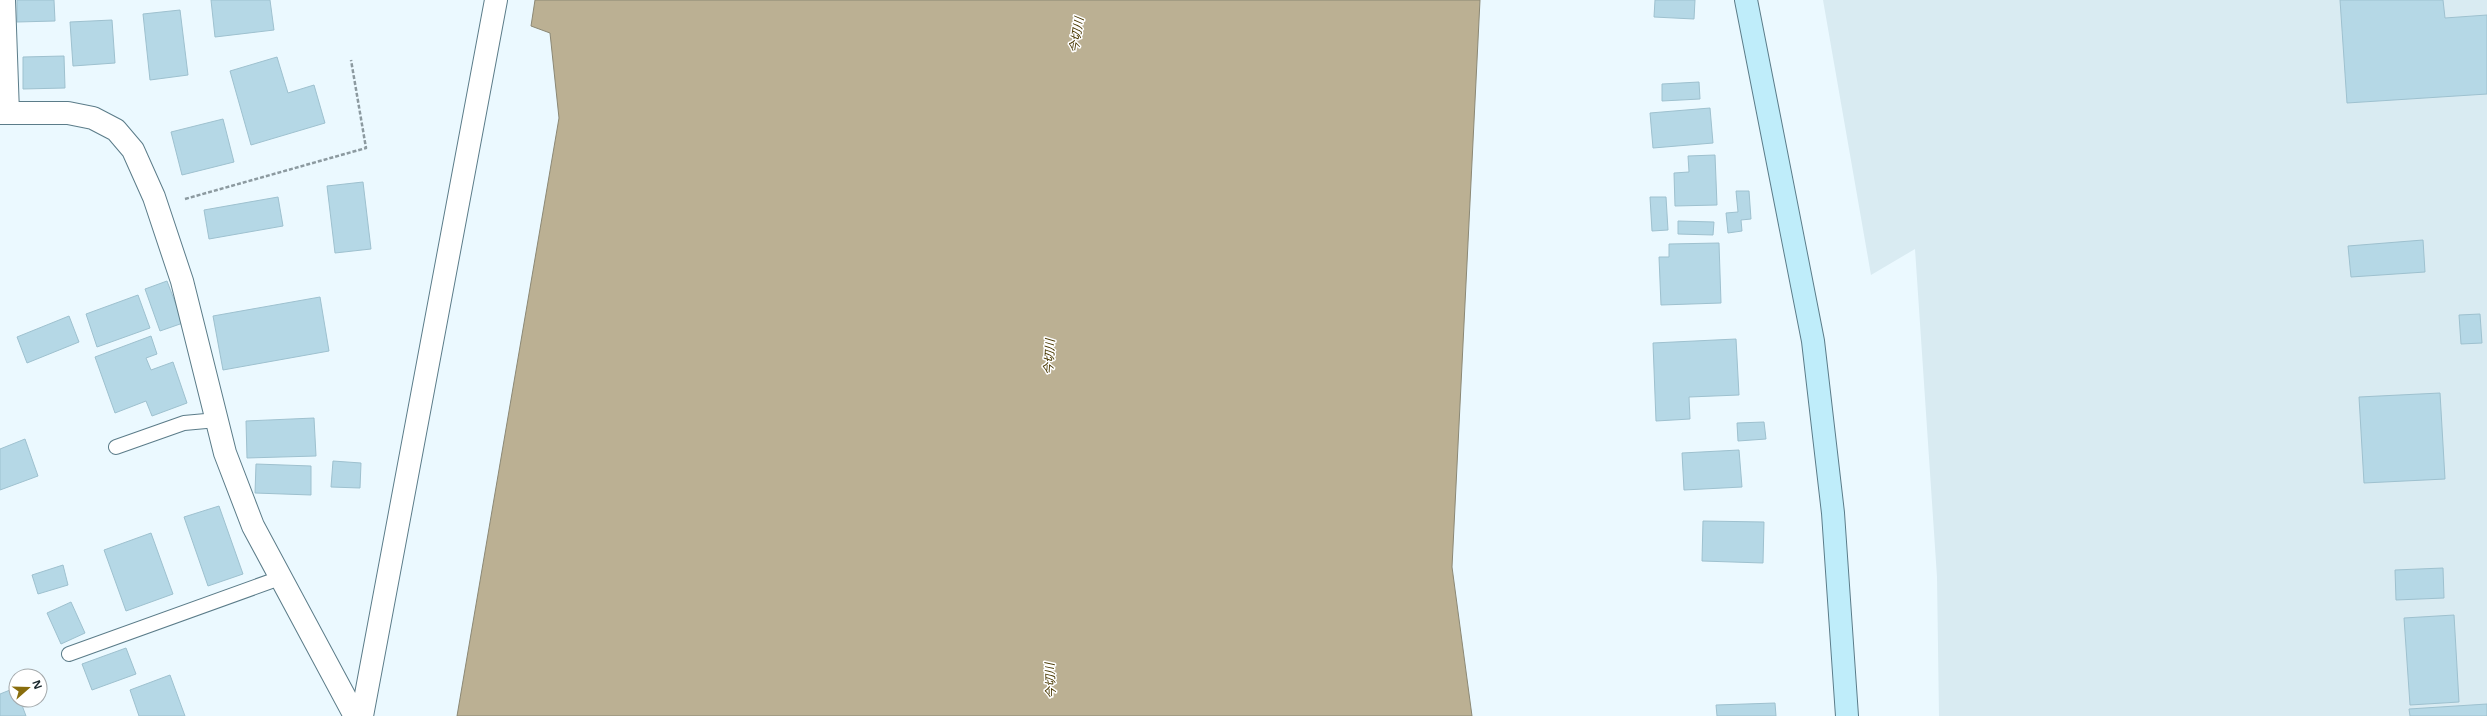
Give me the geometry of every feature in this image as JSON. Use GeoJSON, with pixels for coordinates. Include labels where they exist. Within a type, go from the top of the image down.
{"type":"FeatureCollection","features":[{"type":"Feature","properties":{"kind":"street"},"geometry":{"type":"LineString","coordinates":[[4,0],[4,113],[68,113],[93,118],[116,130],[133,150],[157,207],[182,281],[225,453],[253,526],[355,716]]}},
{"type":"Feature","properties":{"kind":"street"},"geometry":{"type":"LineString","coordinates":[[362,716],[496,0]]}},
{"type":"Feature","properties":{"kind":"street"},"geometry":{"type":"LineString","coordinates":[[1746,0],[1813,341],[1833,513],[1847,716]]}},
{"type":"Feature","properties":{"kind":"lane"},"geometry":{"type":"LineString","coordinates":[[116,447],[184,423],[216,420]]}},
{"type":"Feature","properties":{"kind":"lane"},"geometry":{"type":"LineString","coordinates":[[69,654],[280,578]]}},
{"type":"Feature","properties":{"kind":"path"},"geometry":{"type":"LineString","coordinates":[[157,207],[366,148],[350,60]]}},
{"type":"Feature","properties":{"kind":"shaded area"},"geometry":{"type":"Polygon","coordinates":[[[1823,0],[2487,0],[2487,716],[1939,716],[1937,577],[1915,249],[1871,275],[1823,0]]]}},
{"type":"Feature","properties":{"kind":"water","name":"今切川"},"geometry":{"type":"Polygon","coordinates":[[[535,0],[1480,0],[1452,567],[1472,716],[457,716],[559,118],[550,33],[531,26],[535,0]]]}},
{"type":"Feature","properties":{"kind":"building"},"geometry":{"type":"Polygon","coordinates":[[[17,0],[54,0],[55,21],[17,22],[17,0]]]}},
{"type":"Feature","properties":{"kind":"building"},"geometry":{"type":"Polygon","coordinates":[[[211,0],[270,0],[274,30],[215,37],[211,0]]]}},
{"type":"Feature","properties":{"kind":"building"},"geometry":{"type":"Polygon","coordinates":[[[1655,0],[1695,0],[1694,19],[1654,17],[1655,0]]]}},
{"type":"Feature","properties":{"kind":"building"},"geometry":{"type":"Polygon","coordinates":[[[2340,0],[2443,0],[2445,18],[2487,15],[2487,94],[2347,103],[2340,0]]]}},
{"type":"Feature","properties":{"kind":"building"},"geometry":{"type":"Polygon","coordinates":[[[180,10],[188,75],[150,80],[143,14],[180,10]]]}},
{"type":"Feature","properties":{"kind":"building"},"geometry":{"type":"Polygon","coordinates":[[[112,20],[115,63],[73,66],[70,22],[112,20]]]}},
{"type":"Feature","properties":{"kind":"building"},"geometry":{"type":"Polygon","coordinates":[[[64,56],[65,88],[23,89],[23,57],[64,56]]]}},
{"type":"Feature","properties":{"kind":"building"},"geometry":{"type":"Polygon","coordinates":[[[277,57],[288,93],[314,85],[325,123],[251,145],[230,71],[277,57]]]}},
{"type":"Feature","properties":{"kind":"building"},"geometry":{"type":"Polygon","coordinates":[[[1699,82],[1700,99],[1662,101],[1662,84],[1699,82]]]}},
{"type":"Feature","properties":{"kind":"building"},"geometry":{"type":"Polygon","coordinates":[[[1710,108],[1713,143],[1653,148],[1650,113],[1710,108]]]}},
{"type":"Feature","properties":{"kind":"building"},"geometry":{"type":"Polygon","coordinates":[[[223,119],[234,162],[182,175],[171,132],[223,119]]]}},
{"type":"Feature","properties":{"kind":"building"},"geometry":{"type":"Polygon","coordinates":[[[1715,155],[1717,205],[1675,206],[1674,173],[1689,172],[1688,156],[1715,155]]]}},
{"type":"Feature","properties":{"kind":"building"},"geometry":{"type":"Polygon","coordinates":[[[363,182],[371,249],[335,253],[327,186],[363,182]]]}},
{"type":"Feature","properties":{"kind":"building"},"geometry":{"type":"Polygon","coordinates":[[[1736,191],[1749,191],[1751,219],[1741,220],[1742,231],[1728,233],[1726,213],[1738,212],[1736,191]]]}},
{"type":"Feature","properties":{"kind":"building"},"geometry":{"type":"Polygon","coordinates":[[[278,197],[283,226],[209,239],[204,210],[278,197]]]}},
{"type":"Feature","properties":{"kind":"building"},"geometry":{"type":"Polygon","coordinates":[[[1650,197],[1666,197],[1668,230],[1652,231],[1650,197]]]}},
{"type":"Feature","properties":{"kind":"building"},"geometry":{"type":"Polygon","coordinates":[[[1678,221],[1714,222],[1713,235],[1678,234],[1678,221]]]}},
{"type":"Feature","properties":{"kind":"building"},"geometry":{"type":"Polygon","coordinates":[[[2423,240],[2425,272],[2351,277],[2348,246],[2423,240]]]}},
{"type":"Feature","properties":{"kind":"building"},"geometry":{"type":"Polygon","coordinates":[[[1719,243],[1721,303],[1661,305],[1659,257],[1669,257],[1669,244],[1719,243]]]}},
{"type":"Feature","properties":{"kind":"building"},"geometry":{"type":"Polygon","coordinates":[[[167,281],[183,323],[160,331],[145,289],[167,281]]]}},
{"type":"Feature","properties":{"kind":"building"},"geometry":{"type":"Polygon","coordinates":[[[138,295],[150,328],[97,347],[86,314],[138,295]]]}},
{"type":"Feature","properties":{"kind":"building"},"geometry":{"type":"Polygon","coordinates":[[[320,297],[329,351],[223,370],[213,316],[320,297]]]}},
{"type":"Feature","properties":{"kind":"building"},"geometry":{"type":"Polygon","coordinates":[[[2480,314],[2482,343],[2461,344],[2459,315],[2480,314]]]}},
{"type":"Feature","properties":{"kind":"building"},"geometry":{"type":"Polygon","coordinates":[[[69,316],[79,342],[27,363],[17,337],[69,316]]]}},
{"type":"Feature","properties":{"kind":"building"},"geometry":{"type":"Polygon","coordinates":[[[151,336],[157,354],[146,358],[151,370],[173,362],[187,403],[152,416],[146,401],[115,413],[95,357],[151,336]]]}},
{"type":"Feature","properties":{"kind":"building"},"geometry":{"type":"Polygon","coordinates":[[[1736,339],[1739,395],[1689,397],[1690,419],[1656,421],[1653,343],[1736,339]]]}},
{"type":"Feature","properties":{"kind":"building"},"geometry":{"type":"Polygon","coordinates":[[[2440,393],[2445,479],[2364,483],[2359,397],[2440,393]]]}},
{"type":"Feature","properties":{"kind":"building"},"geometry":{"type":"Polygon","coordinates":[[[314,418],[316,456],[247,458],[246,421],[314,418]]]}},
{"type":"Feature","properties":{"kind":"building"},"geometry":{"type":"Polygon","coordinates":[[[1764,422],[1766,439],[1738,441],[1737,423],[1764,422]]]}},
{"type":"Feature","properties":{"kind":"building"},"geometry":{"type":"Polygon","coordinates":[[[25,439],[38,476],[0,490],[0,449],[25,439]]]}},
{"type":"Feature","properties":{"kind":"building"},"geometry":{"type":"Polygon","coordinates":[[[1739,450],[1742,487],[1684,490],[1682,453],[1739,450]]]}},
{"type":"Feature","properties":{"kind":"building"},"geometry":{"type":"Polygon","coordinates":[[[333,461],[361,463],[360,488],[331,487],[333,461]]]}},
{"type":"Feature","properties":{"kind":"building"},"geometry":{"type":"Polygon","coordinates":[[[256,464],[311,466],[311,495],[255,493],[256,464]]]}},
{"type":"Feature","properties":{"kind":"building"},"geometry":{"type":"Polygon","coordinates":[[[219,506],[243,574],[208,586],[184,517],[219,506]]]}},
{"type":"Feature","properties":{"kind":"building"},"geometry":{"type":"Polygon","coordinates":[[[1703,521],[1764,522],[1763,563],[1702,561],[1703,521]]]}},
{"type":"Feature","properties":{"kind":"building"},"geometry":{"type":"Polygon","coordinates":[[[151,533],[173,594],[126,611],[104,550],[151,533]]]}},
{"type":"Feature","properties":{"kind":"building"},"geometry":{"type":"Polygon","coordinates":[[[63,565],[68,585],[38,594],[32,575],[63,565]]]}},
{"type":"Feature","properties":{"kind":"building"},"geometry":{"type":"Polygon","coordinates":[[[2443,568],[2444,598],[2396,600],[2395,570],[2443,568]]]}},
{"type":"Feature","properties":{"kind":"building"},"geometry":{"type":"Polygon","coordinates":[[[71,602],[85,633],[61,644],[47,613],[71,602]]]}},
{"type":"Feature","properties":{"kind":"building"},"geometry":{"type":"Polygon","coordinates":[[[2454,615],[2459,702],[2410,705],[2404,618],[2454,615]]]}},
{"type":"Feature","properties":{"kind":"building"},"geometry":{"type":"Polygon","coordinates":[[[126,648],[136,674],[92,690],[82,664],[126,648]]]}},
{"type":"Feature","properties":{"kind":"building"},"geometry":{"type":"Polygon","coordinates":[[[170,675],[185,716],[139,716],[130,690],[170,675]]]}},
{"type":"Feature","properties":{"kind":"building"},"geometry":{"type":"Polygon","coordinates":[[[8,691],[8,708],[23,708],[26,716],[0,716],[0,694],[8,691]]]}},
{"type":"Feature","properties":{"kind":"building"},"geometry":{"type":"Polygon","coordinates":[[[1775,703],[1776,716],[1717,716],[1716,705],[1775,703]]]}},
{"type":"Feature","properties":{"kind":"building"},"geometry":{"type":"Polygon","coordinates":[[[2487,704],[2487,716],[2410,716],[2409,709],[2487,704]]]}}]}
